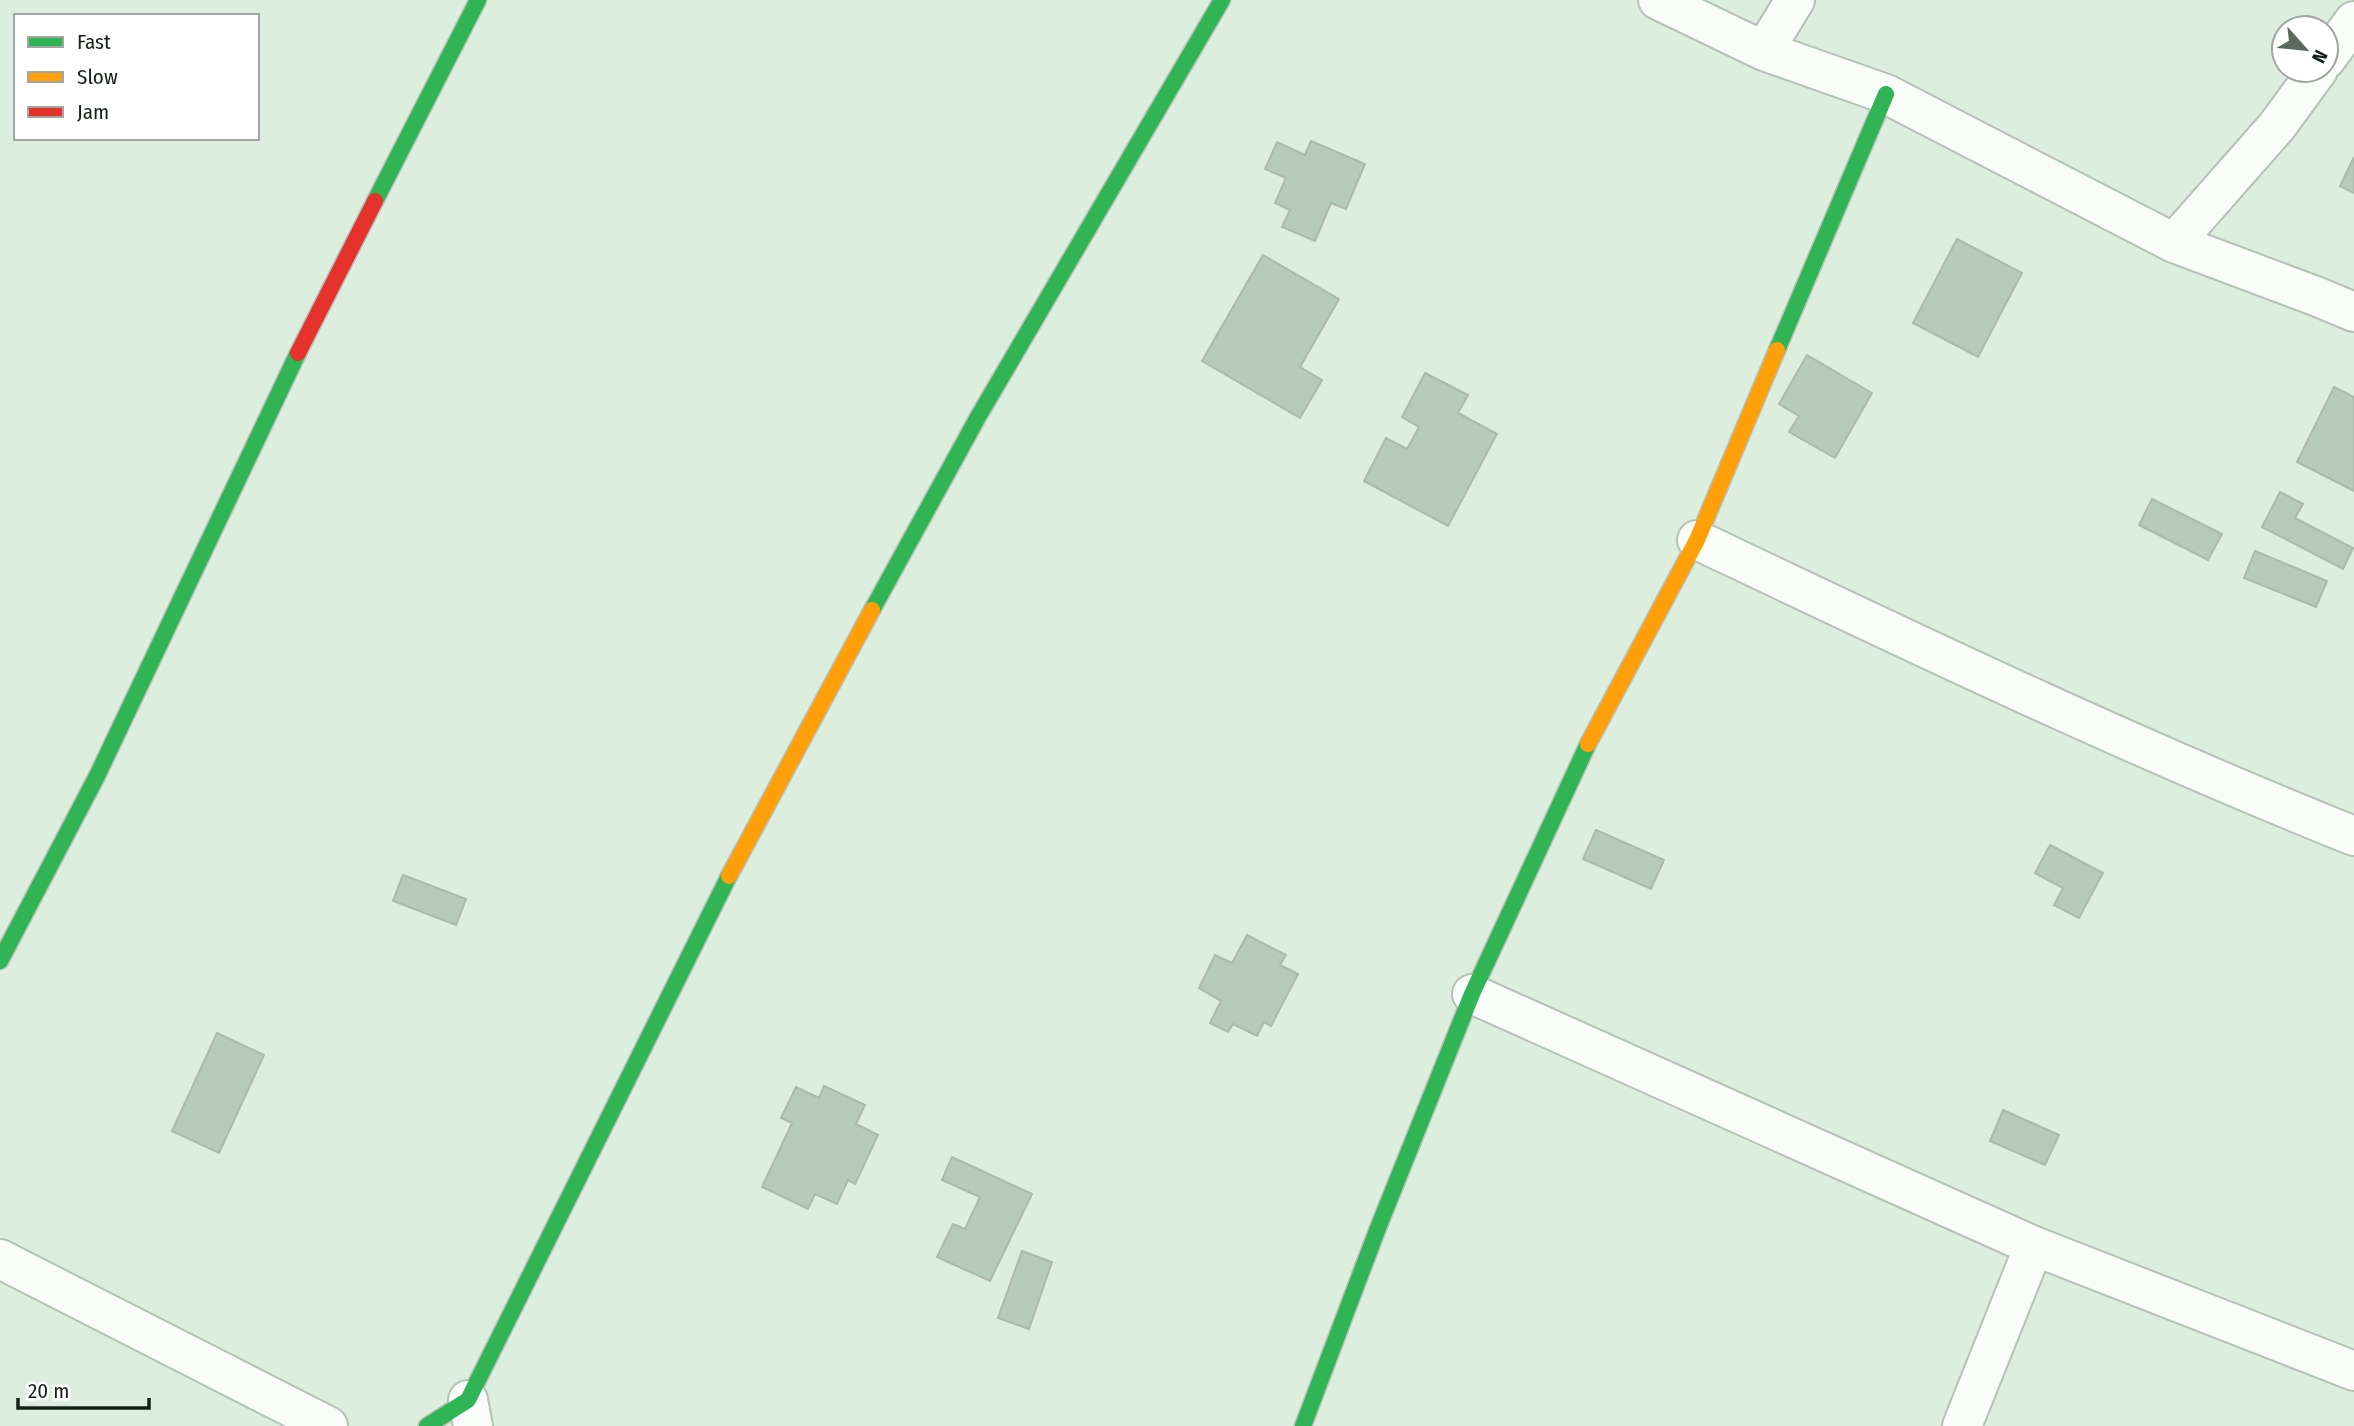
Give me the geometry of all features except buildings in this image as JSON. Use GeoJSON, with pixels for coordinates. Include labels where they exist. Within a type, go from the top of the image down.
{"type":"FeatureCollection","features":[{"type":"Feature","properties":{"kind":"street"},"geometry":{"type":"LineString","coordinates":[[0,961],[97,776],[309,332],[478,0]]}},
{"type":"Feature","properties":{"kind":"street"},"geometry":{"type":"LineString","coordinates":[[427,1426],[470,1413],[745,843],[978,418],[1222,0]]}},
{"type":"Feature","properties":{"kind":"street"},"geometry":{"type":"LineString","coordinates":[[1658,0],[1764,51],[1886,94],[2174,243],[2318,296],[2354,313]]}},
{"type":"Feature","properties":{"kind":"street"},"geometry":{"type":"LineString","coordinates":[[1764,51],[1796,0]]}},
{"type":"Feature","properties":{"kind":"street"},"geometry":{"type":"LineString","coordinates":[[2340,40],[2354,21]]}},
{"type":"Feature","properties":{"kind":"street"},"geometry":{"type":"LineString","coordinates":[[2174,243],[2277,126],[2308,84]]}},
{"type":"Feature","properties":{"kind":"street"},"geometry":{"type":"LineString","coordinates":[[1303,1426],[1378,1228],[1472,993],[1594,731],[1697,540],[1886,94]]}},
{"type":"Feature","properties":{"kind":"street"},"geometry":{"type":"LineString","coordinates":[[1697,540],[2058,710],[2233,788],[2354,836]]}},
{"type":"Feature","properties":{"kind":"street"},"geometry":{"type":"LineString","coordinates":[[1472,993],[2034,1245],[2354,1371]]}},
{"type":"Feature","properties":{"kind":"street"},"geometry":{"type":"LineString","coordinates":[[1962,1426],[2034,1245]]}},
{"type":"Feature","properties":{"kind":"street"},"geometry":{"type":"LineString","coordinates":[[0,1259],[328,1426]]}},
{"type":"Feature","properties":{"kind":"traffic: fast"},"geometry":{"type":"LineString","coordinates":[[375,201],[478,0]]}},
{"type":"Feature","properties":{"kind":"traffic: fast"},"geometry":{"type":"LineString","coordinates":[[872,610],[978,417],[1222,0]]}},
{"type":"Feature","properties":{"kind":"traffic: fast"},"geometry":{"type":"LineString","coordinates":[[1777,350],[1886,94]]}},
{"type":"Feature","properties":{"kind":"traffic: fast"},"geometry":{"type":"LineString","coordinates":[[0,961],[97,776],[298,353]]}},
{"type":"Feature","properties":{"kind":"traffic: fast"},"geometry":{"type":"LineString","coordinates":[[1303,1426],[1378,1228],[1472,994],[1588,744]]}},
{"type":"Feature","properties":{"kind":"traffic: fast"},"geometry":{"type":"LineString","coordinates":[[427,1426],[468,1400],[729,876]]}},
{"type":"Feature","properties":{"kind":"traffic: slow"},"geometry":{"type":"LineString","coordinates":[[1588,744],[1697,540],[1777,350]]}},
{"type":"Feature","properties":{"kind":"traffic: slow"},"geometry":{"type":"LineString","coordinates":[[729,876],[872,610]]}},
{"type":"Feature","properties":{"kind":"traffic: jam"},"geometry":{"type":"LineString","coordinates":[[298,353],[375,201]]}}]}
